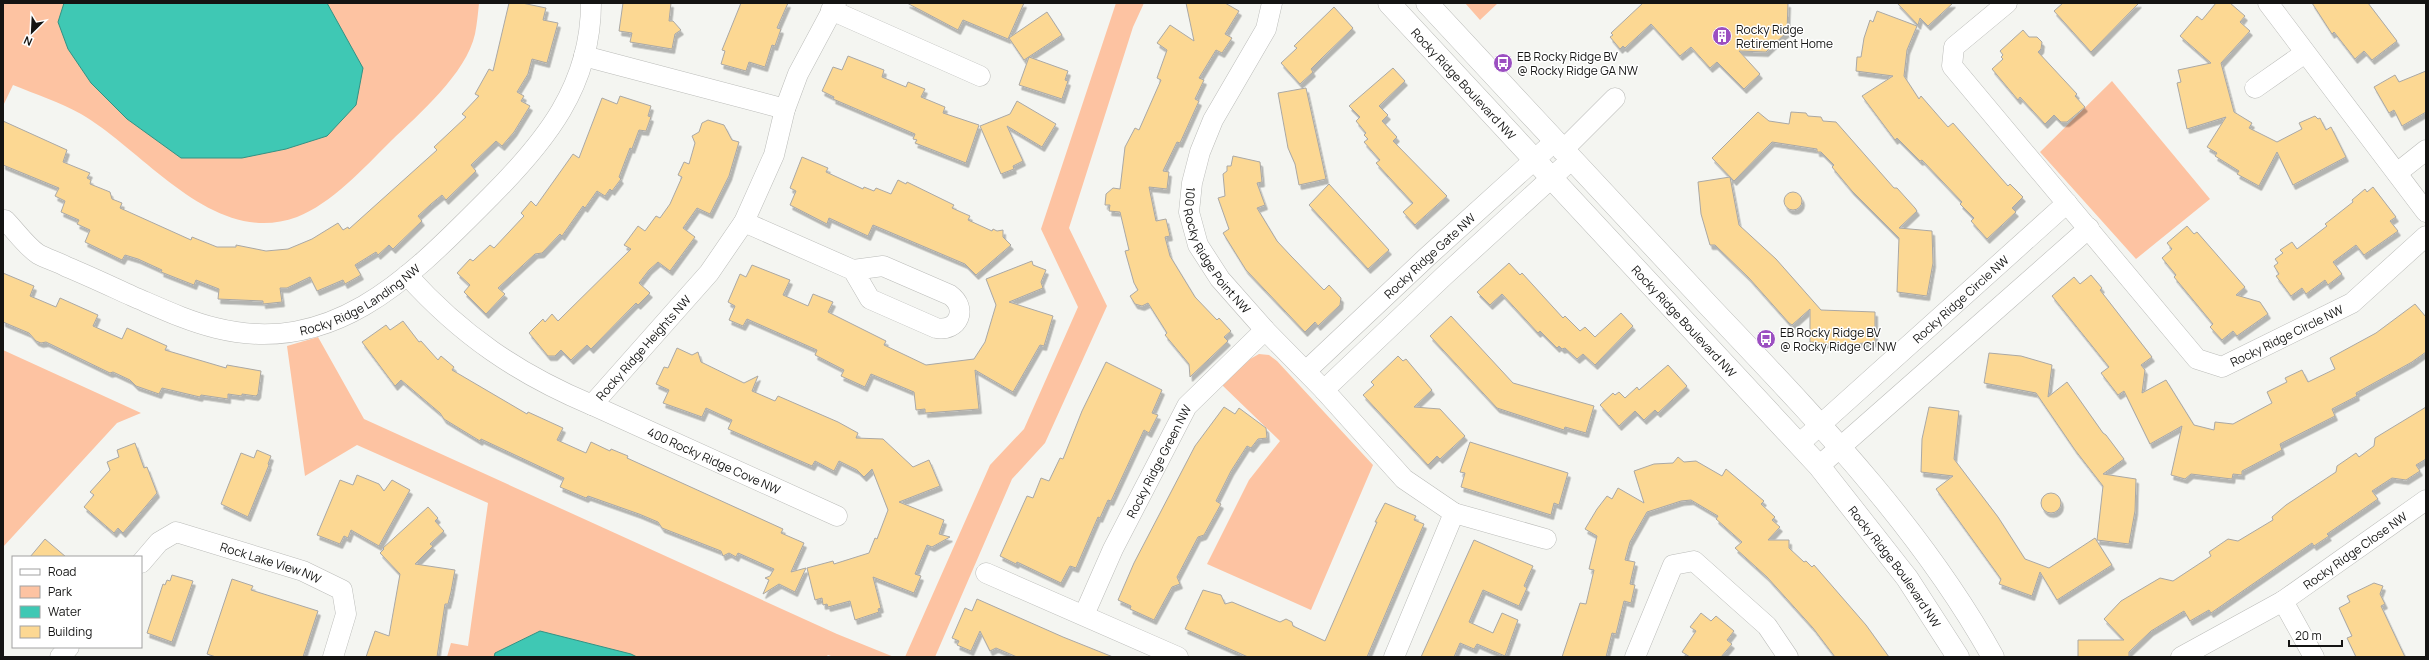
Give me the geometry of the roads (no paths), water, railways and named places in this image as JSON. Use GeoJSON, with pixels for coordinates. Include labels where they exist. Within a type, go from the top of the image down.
{"type":"FeatureCollection","features":[{"type":"Feature","properties":{"kind":"street","name":"Rocky Ridge Landing NW"},"geometry":{"type":"LineString","coordinates":[[5,220],[37,253],[180,317],[237,332],[278,333],[298,331],[338,320],[375,301],[407,276],[461,226],[532,155],[558,118],[577,77],[584,56],[591,3]]}},
{"type":"Feature","properties":{"kind":"street","name":"100 Rocky Ridge Point NW"},"geometry":{"type":"LineString","coordinates":[[1272,3],[1266,29],[1213,120],[1200,152],[1192,183],[1189,212],[1198,245],[1220,279],[1265,330],[1306,371]]}},
{"type":"Feature","properties":{"kind":"street","name":"Rocky Ridge Boulevard NW"},"geometry":{"type":"LineString","coordinates":[[1389,3],[1819,466],[1907,578],[1958,657]]}},
{"type":"Feature","properties":{"kind":"street"},"geometry":{"type":"LineString","coordinates":[[1427,3],[1562,151],[1841,447],[1912,535],[1978,631],[1992,657]]}},
{"type":"Feature","properties":{"kind":"street","name":"Rocky Ridge Circle NW"},"geometry":{"type":"LineString","coordinates":[[2007,3],[1954,46],[1952,66],[2197,359],[2222,367],[2352,303],[2426,236]]}},
{"type":"Feature","properties":{"kind":"street"},"geometry":{"type":"LineString","coordinates":[[2268,3],[2305,54],[2426,212]]}},
{"type":"Feature","properties":{"kind":"street"},"geometry":{"type":"LineString","coordinates":[[833,6],[980,76]]}},
{"type":"Feature","properties":{"kind":"street","name":"Rocky Ridge Heights NW"},"geometry":{"type":"LineString","coordinates":[[407,276],[444,314],[486,349],[537,380],[592,405],[709,273],[744,222],[774,155],[785,109],[798,74],[833,6]]}},
{"type":"Feature","properties":{"kind":"street"},"geometry":{"type":"LineString","coordinates":[[2255,88],[2305,54]]}},
{"type":"Feature","properties":{"kind":"street"},"geometry":{"type":"LineString","coordinates":[[584,56],[785,109]]}},
{"type":"Feature","properties":{"kind":"street"},"geometry":{"type":"LineString","coordinates":[[1562,151],[1615,98]]}},
{"type":"Feature","properties":{"kind":"street"},"geometry":{"type":"LineString","coordinates":[[2397,173],[2426,150]]}},
{"type":"Feature","properties":{"kind":"street","name":"Rocky Ridge Gate NW"},"geometry":{"type":"LineString","coordinates":[[1306,371],[1427,257],[1534,160],[1562,151]]}},
{"type":"Feature","properties":{"kind":"street","name":"Rocky Ridge Gate NW"},"geometry":{"type":"LineString","coordinates":[[1324,390],[1444,276],[1551,178],[1562,151]]}},
{"type":"Feature","properties":{"kind":"street","name":"Rocky Ridge Circle NW"},"geometry":{"type":"LineString","coordinates":[[1799,444],[2067,203]]}},
{"type":"Feature","properties":{"kind":"street"},"geometry":{"type":"LineString","coordinates":[[744,222],[853,270],[883,266],[950,295],[955,298],[960,310],[958,321],[948,328],[936,328],[870,299],[853,270]]}},
{"type":"Feature","properties":{"kind":"street"},"geometry":{"type":"LineString","coordinates":[[1819,466],[2089,228]]}},
{"type":"Feature","properties":{"kind":"street","name":"Rocky Ridge Green NW"},"geometry":{"type":"LineString","coordinates":[[1084,615],[1113,549],[1187,406],[1265,330]]}},
{"type":"Feature","properties":{"kind":"street"},"geometry":{"type":"LineString","coordinates":[[1306,371],[1404,479],[1454,513],[1546,539]]}},
{"type":"Feature","properties":{"kind":"street","name":"400 Rocky Ridge Cove NW"},"geometry":{"type":"LineString","coordinates":[[592,405],[837,516]]}},
{"type":"Feature","properties":{"kind":"street","name":"Rocky Ridge Close NW"},"geometry":{"type":"LineString","coordinates":[[2181,657],[2283,601],[2426,500]]}},
{"type":"Feature","properties":{"kind":"street"},"geometry":{"type":"LineString","coordinates":[[1394,657],[1454,513]]}},
{"type":"Feature","properties":{"kind":"street","name":"Rock Lake View NW"},"geometry":{"type":"LineString","coordinates":[[142,562],[159,542],[176,532],[303,571],[342,590],[346,614],[332,657]]}},
{"type":"Feature","properties":{"kind":"street"},"geometry":{"type":"LineString","coordinates":[[1635,657],[1673,565],[1694,561],[1767,626],[1788,657]]}},
{"type":"Feature","properties":{"kind":"street"},"geometry":{"type":"LineString","coordinates":[[986,573],[1178,657]]}},
{"type":"Feature","properties":{"kind":"street"},"geometry":{"type":"LineString","coordinates":[[2283,601],[2314,657]]}},
{"type":"Feature","properties":{"kind":"street"},"geometry":{"type":"LineString","coordinates":[[60,657],[68,648]]}},
{"type":"Feature","properties":{"kind":"water"},"geometry":{"type":"Polygon","coordinates":[[[64,3],[327,3],[363,68],[356,105],[327,136],[286,149],[242,158],[181,158],[127,119],[91,83],[68,49],[58,22],[64,3]]]}},
{"type":"Feature","properties":{"kind":"water"},"geometry":{"type":"Polygon","coordinates":[[[540,631],[631,654],[637,657],[494,657],[495,653],[540,631]]]}},
{"type":"Feature","properties":{"kind":"place","name":"Rocky Ridge Retirement Home"},"geometry":{"type":"Point","coordinates":[1722,36]}},
{"type":"Feature","properties":{"kind":"place","name":"EB Rocky Ridge BV @ Rocky Ridge GA NW"},"geometry":{"type":"Point","coordinates":[1503,63]}},
{"type":"Feature","properties":{"kind":"place","name":"EB Rocky Ridge BV @ Rocky Ridge CI NW"},"geometry":{"type":"Point","coordinates":[1766,339]}}]}
